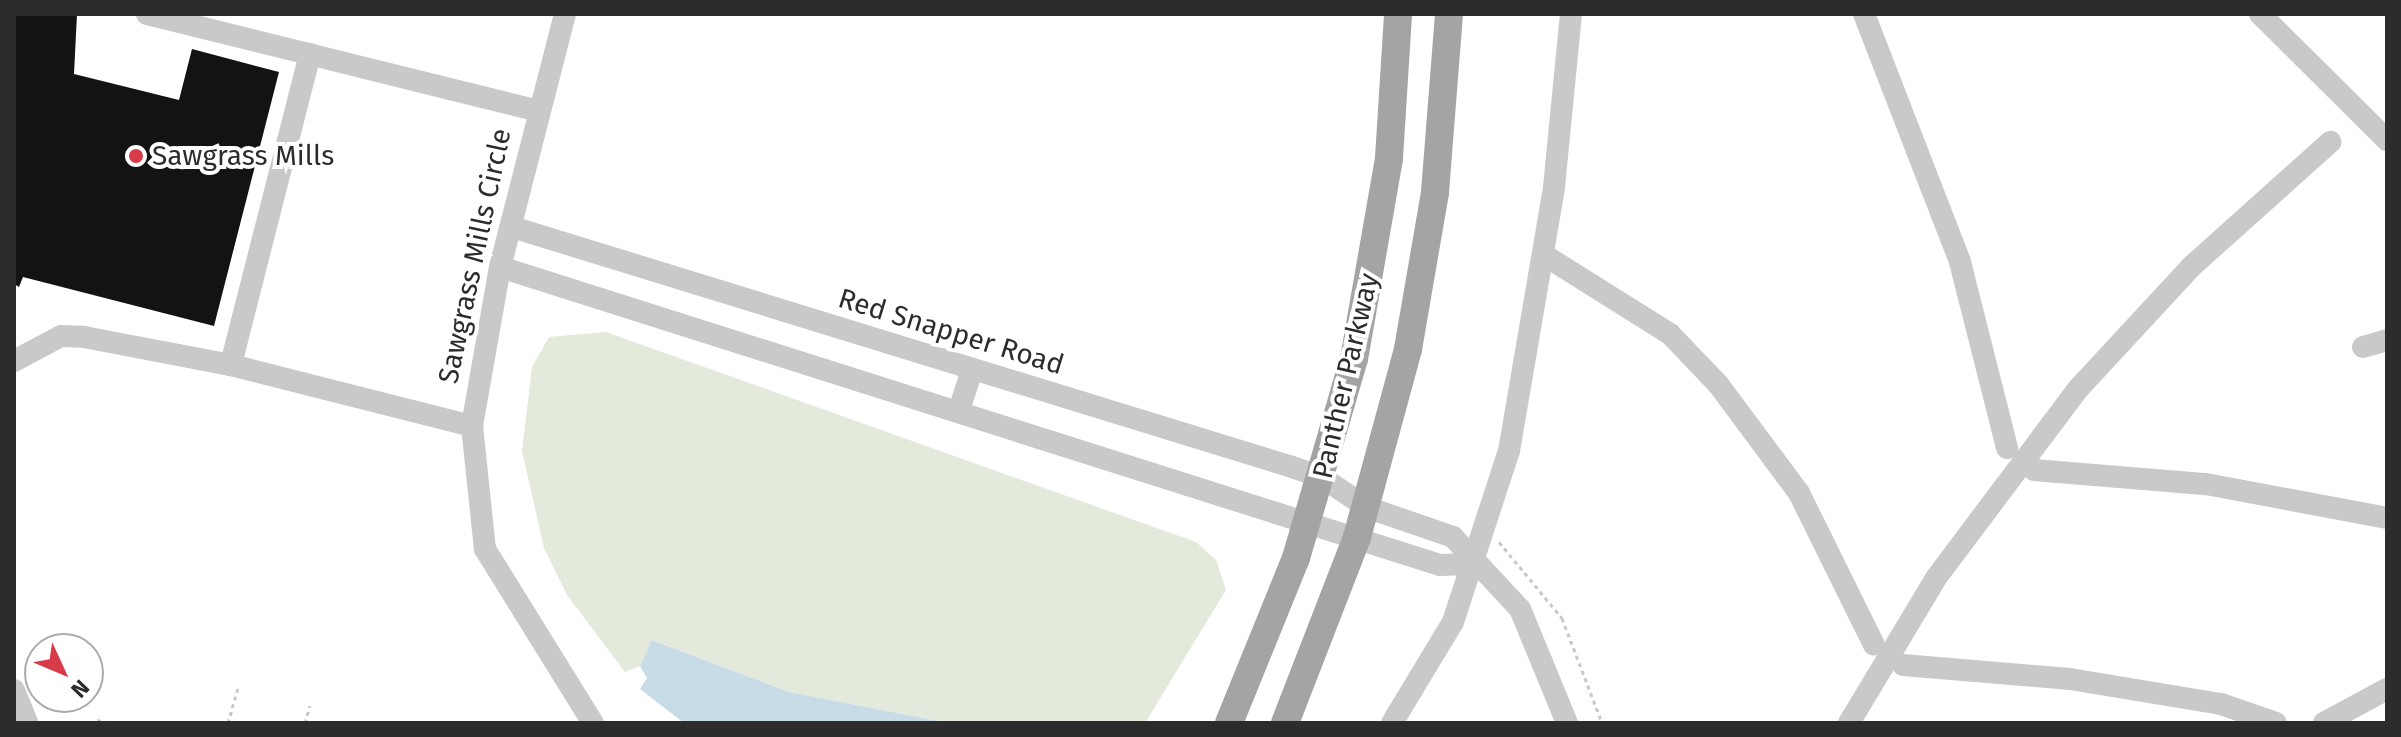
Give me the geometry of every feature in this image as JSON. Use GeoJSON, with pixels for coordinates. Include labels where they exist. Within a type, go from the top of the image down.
{"type":"FeatureCollection","features":[{"type":"Feature","properties":{"kind":"main road","name":"Panther Parkway"},"geometry":{"type":"LineString","coordinates":[[1229,723],[1323,478],[1382,208],[1398,14]]}},
{"type":"Feature","properties":{"kind":"main road","name":"Panther Parkway"},"geometry":{"type":"LineString","coordinates":[[1285,723],[1357,537],[1419,296],[1441,142],[1449,14]]}},
{"type":"Feature","properties":{"kind":"street"},"geometry":{"type":"LineString","coordinates":[[147,14],[538,111]]}},
{"type":"Feature","properties":{"kind":"street","name":"Sawgrass Mills Circle"},"geometry":{"type":"LineString","coordinates":[[565,14],[500,267],[472,426],[485,549],[593,723]]}},
{"type":"Feature","properties":{"kind":"street"},"geometry":{"type":"LineString","coordinates":[[1392,723],[1453,622],[1487,531],[1520,403],[1544,255],[1571,14]]}},
{"type":"Feature","properties":{"kind":"street"},"geometry":{"type":"LineString","coordinates":[[1864,14],[1960,262],[2007,448]]}},
{"type":"Feature","properties":{"kind":"street"},"geometry":{"type":"LineString","coordinates":[[2260,14],[2387,140]]}},
{"type":"Feature","properties":{"kind":"street"},"geometry":{"type":"LineString","coordinates":[[231,365],[310,54]]}},
{"type":"Feature","properties":{"kind":"street"},"geometry":{"type":"LineString","coordinates":[[1850,722],[1936,578],[2078,389],[2192,266],[2330,142]]}},
{"type":"Feature","properties":{"kind":"street","name":"Red Snapper Road"},"geometry":{"type":"LineString","coordinates":[[512,227],[1323,478],[1366,507],[1453,537],[1520,609],[1567,723]]}},
{"type":"Feature","properties":{"kind":"street"},"geometry":{"type":"LineString","coordinates":[[1544,255],[1670,334],[1718,384],[1799,493],[1874,645]]}},
{"type":"Feature","properties":{"kind":"street"},"geometry":{"type":"LineString","coordinates":[[500,267],[1309,519],[1440,565],[1476,564]]}},
{"type":"Feature","properties":{"kind":"street"},"geometry":{"type":"LineString","coordinates":[[14,361],[61,336],[84,337],[231,365],[472,426]]}},
{"type":"Feature","properties":{"kind":"street"},"geometry":{"type":"LineString","coordinates":[[2363,347],[2387,340]]}},
{"type":"Feature","properties":{"kind":"street"},"geometry":{"type":"LineString","coordinates":[[959,410],[972,370]]}},
{"type":"Feature","properties":{"kind":"street"},"geometry":{"type":"LineString","coordinates":[[2034,470],[2206,484],[2387,518]]}},
{"type":"Feature","properties":{"kind":"street"},"geometry":{"type":"LineString","coordinates":[[1903,665],[2070,679],[2221,704],[2276,723]]}},
{"type":"Feature","properties":{"kind":"street"},"geometry":{"type":"LineString","coordinates":[[2324,723],[2387,689]]}},
{"type":"Feature","properties":{"kind":"street"},"geometry":{"type":"LineString","coordinates":[[14,690],[27,723]]}},
{"type":"Feature","properties":{"kind":"path"},"geometry":{"type":"LineString","coordinates":[[1487,531],[1562,618],[1602,723]]}},
{"type":"Feature","properties":{"kind":"path"},"geometry":{"type":"LineString","coordinates":[[228,723],[238,688]]}},
{"type":"Feature","properties":{"kind":"path"},"geometry":{"type":"LineString","coordinates":[[305,723],[310,706]]}},
{"type":"Feature","properties":{"kind":"path"},"geometry":{"type":"LineString","coordinates":[[97,720],[111,723]]}},
{"type":"Feature","properties":{"kind":"shaded area"},"geometry":{"type":"Polygon","coordinates":[[[606,332],[1196,542],[1216,560],[1226,590],[1145,723],[949,723],[789,692],[653,640],[640,666],[625,672],[567,595],[544,548],[522,451],[532,367],[549,337],[606,332]]]}},
{"type":"Feature","properties":{"kind":"water"},"geometry":{"type":"Polygon","coordinates":[[[652,640],[789,692],[949,723],[684,723],[640,689],[647,678],[640,666],[652,640]]]}},
{"type":"Feature","properties":{"kind":"building","name":"Sawgrass Mills"},"geometry":{"type":"Polygon","coordinates":[[[14,14],[77,14],[74,74],[179,100],[192,49],[279,72],[214,326],[23,277],[19,287],[14,284],[14,14]]]}},
{"type":"Feature","properties":{"kind":"place","name":"Sawgrass Mills"},"geometry":{"type":"Point","coordinates":[136,156]}}]}
